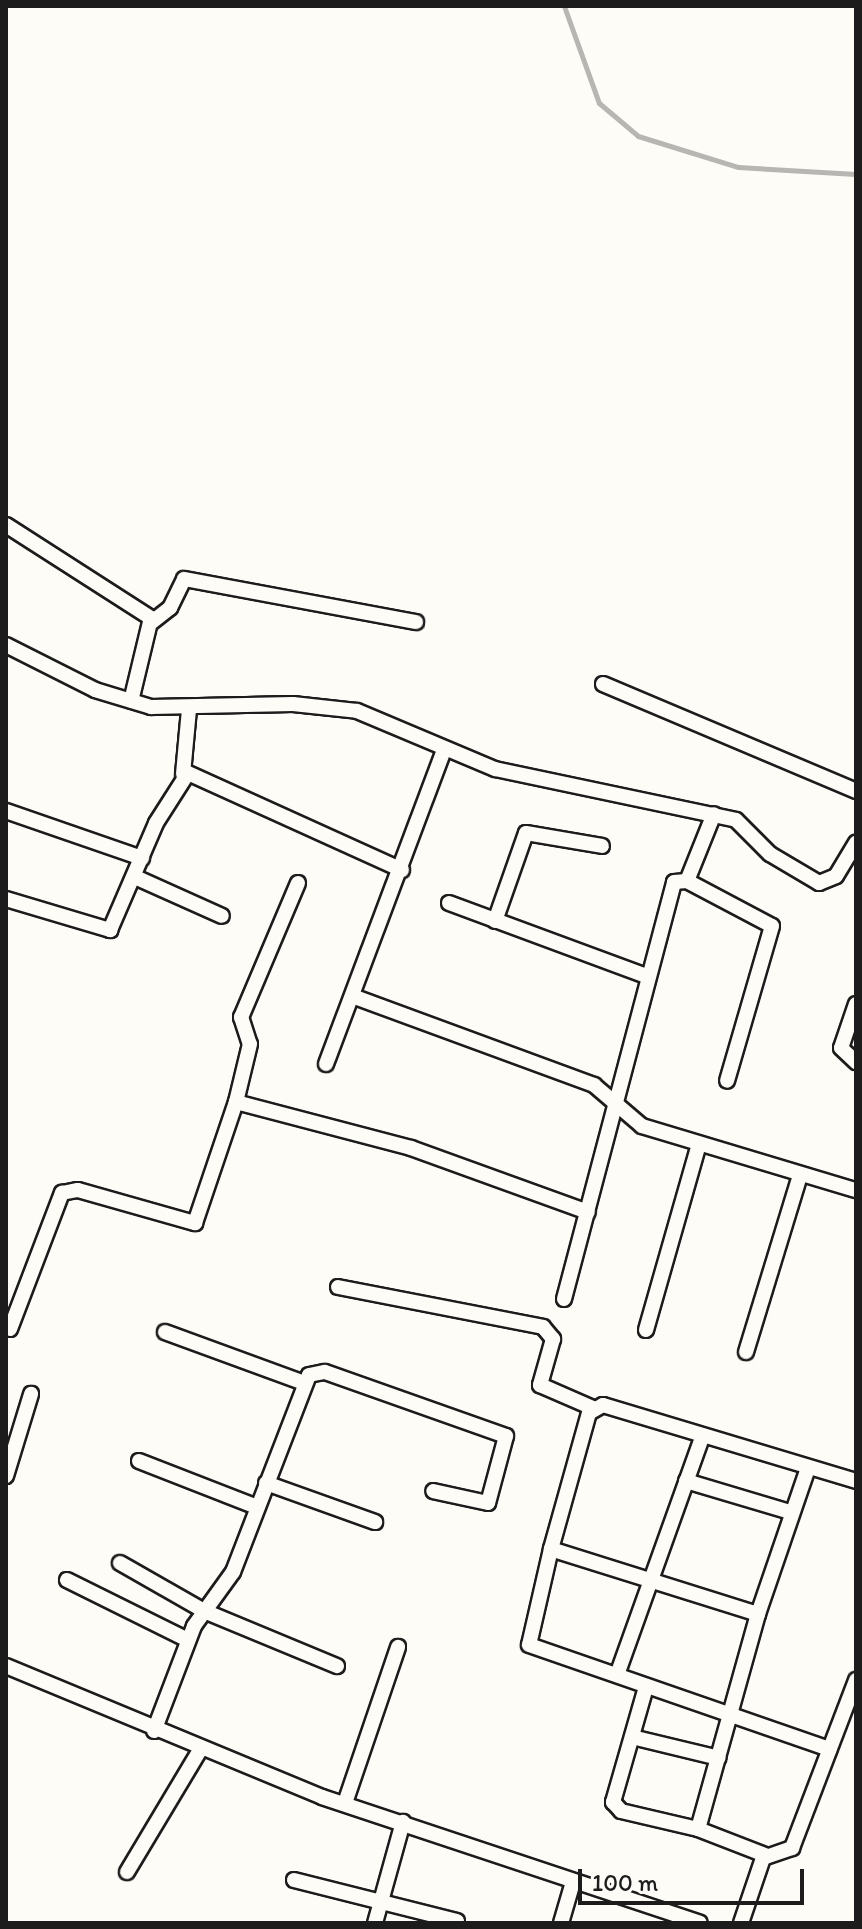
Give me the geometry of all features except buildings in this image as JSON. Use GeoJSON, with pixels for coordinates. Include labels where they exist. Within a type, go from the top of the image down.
{"type":"FeatureCollection","features":[{"type":"Feature","properties":{"kind":"street"},"geometry":{"type":"LineString","coordinates":[[6,525],[152,622]]}},
{"type":"Feature","properties":{"kind":"street"},"geometry":{"type":"LineString","coordinates":[[131,701],[152,622],[170,608],[184,579],[416,622]]}},
{"type":"Feature","properties":{"kind":"street"},"geometry":{"type":"LineString","coordinates":[[6,645],[131,701],[189,709],[293,704],[357,711],[443,752],[714,814],[752,829],[770,854],[819,883],[836,876],[856,843]]}},
{"type":"Feature","properties":{"kind":"street"},"geometry":{"type":"LineString","coordinates":[[603,684],[856,791]]}},
{"type":"Feature","properties":{"kind":"street"},"geometry":{"type":"LineString","coordinates":[[6,899],[105,932],[135,877],[183,774],[189,709]]}},
{"type":"Feature","properties":{"kind":"street"},"geometry":{"type":"LineString","coordinates":[[326,1064],[355,997],[443,752]]}},
{"type":"Feature","properties":{"kind":"street"},"geometry":{"type":"LineString","coordinates":[[183,774],[402,870]]}},
{"type":"Feature","properties":{"kind":"street"},"geometry":{"type":"LineString","coordinates":[[6,811],[142,858]]}},
{"type":"Feature","properties":{"kind":"street"},"geometry":{"type":"LineString","coordinates":[[687,881],[714,814]]}},
{"type":"Feature","properties":{"kind":"street"},"geometry":{"type":"LineString","coordinates":[[495,921],[526,833],[602,846]]}},
{"type":"Feature","properties":{"kind":"street"},"geometry":{"type":"LineString","coordinates":[[135,877],[222,916]]}},
{"type":"Feature","properties":{"kind":"street"},"geometry":{"type":"LineString","coordinates":[[564,1299],[617,1103],[669,886],[687,881],[772,926],[727,1081]]}},
{"type":"Feature","properties":{"kind":"street"},"geometry":{"type":"LineString","coordinates":[[10,1329],[62,1193],[78,1190],[195,1223],[236,1102],[250,1044],[241,1017],[298,883]]}},
{"type":"Feature","properties":{"kind":"street"},"geometry":{"type":"LineString","coordinates":[[449,903],[646,976]]}},
{"type":"Feature","properties":{"kind":"street"},"geometry":{"type":"LineString","coordinates":[[355,997],[594,1085],[642,1126],[856,1190]]}},
{"type":"Feature","properties":{"kind":"street"},"geometry":{"type":"LineString","coordinates":[[856,1004],[841,1048],[856,1062]]}},
{"type":"Feature","properties":{"kind":"street"},"geometry":{"type":"LineString","coordinates":[[236,1102],[411,1148],[588,1212]]}},
{"type":"Feature","properties":{"kind":"street"},"geometry":{"type":"LineString","coordinates":[[646,1330],[699,1144]]}},
{"type":"Feature","properties":{"kind":"street"},"geometry":{"type":"LineString","coordinates":[[746,1352],[800,1175]]}},
{"type":"Feature","properties":{"kind":"street"},"geometry":{"type":"LineString","coordinates":[[338,1287],[543,1327],[553,1339],[540,1385],[593,1408],[603,1405],[702,1438],[856,1481]]}},
{"type":"Feature","properties":{"kind":"street"},"geometry":{"type":"LineString","coordinates":[[165,1332],[302,1382],[325,1372],[506,1436],[488,1503],[433,1491]]}},
{"type":"Feature","properties":{"kind":"street"},"geometry":{"type":"LineString","coordinates":[[154,1731],[188,1640],[204,1611],[233,1572],[302,1382]]}},
{"type":"Feature","properties":{"kind":"street"},"geometry":{"type":"LineString","coordinates":[[6,1476],[31,1394]]}},
{"type":"Feature","properties":{"kind":"street"},"geometry":{"type":"LineString","coordinates":[[593,1408],[551,1549],[529,1645],[829,1749]]}},
{"type":"Feature","properties":{"kind":"street"},"geometry":{"type":"LineString","coordinates":[[617,1675],[702,1438]]}},
{"type":"Feature","properties":{"kind":"street"},"geometry":{"type":"LineString","coordinates":[[139,1461],[257,1507]]}},
{"type":"Feature","properties":{"kind":"street"},"geometry":{"type":"LineString","coordinates":[[698,1829],[758,1614],[790,1512],[808,1468]]}},
{"type":"Feature","properties":{"kind":"street"},"geometry":{"type":"LineString","coordinates":[[686,1481],[790,1512]]}},
{"type":"Feature","properties":{"kind":"street"},"geometry":{"type":"LineString","coordinates":[[266,1483],[375,1522]]}},
{"type":"Feature","properties":{"kind":"street"},"geometry":{"type":"LineString","coordinates":[[551,1549],[758,1614]]}},
{"type":"Feature","properties":{"kind":"street"},"geometry":{"type":"LineString","coordinates":[[120,1563],[204,1611],[337,1666]]}},
{"type":"Feature","properties":{"kind":"street"},"geometry":{"type":"LineString","coordinates":[[67,1580],[188,1640]]}},
{"type":"Feature","properties":{"kind":"street"},"geometry":{"type":"LineString","coordinates":[[345,1803],[398,1647]]}},
{"type":"Feature","properties":{"kind":"street"},"geometry":{"type":"LineString","coordinates":[[6,1666],[200,1750],[573,1882],[651,1917],[700,1923]]}},
{"type":"Feature","properties":{"kind":"street"},"geometry":{"type":"LineString","coordinates":[[646,1687],[613,1802],[621,1811],[698,1829],[765,1855],[792,1848],[856,1680]]}},
{"type":"Feature","properties":{"kind":"street"},"geometry":{"type":"LineString","coordinates":[[632,1737],[719,1758]]}},
{"type":"Feature","properties":{"kind":"street"},"geometry":{"type":"LineString","coordinates":[[127,1872],[200,1750]]}},
{"type":"Feature","properties":{"kind":"street"},"geometry":{"type":"LineString","coordinates":[[375,1923],[403,1822]]}},
{"type":"Feature","properties":{"kind":"street"},"geometry":{"type":"LineString","coordinates":[[741,1923],[765,1855]]}},
{"type":"Feature","properties":{"kind":"street"},"geometry":{"type":"LineString","coordinates":[[294,1880],[382,1898],[439,1919],[457,1921]]}},
{"type":"Feature","properties":{"kind":"street"},"geometry":{"type":"LineString","coordinates":[[561,1923],[573,1882]]}},
{"type":"Feature","properties":{"kind":"waterway"},"geometry":{"type":"LineString","coordinates":[[564,6],[599,103],[638,136],[738,167],[856,174]]}}]}
